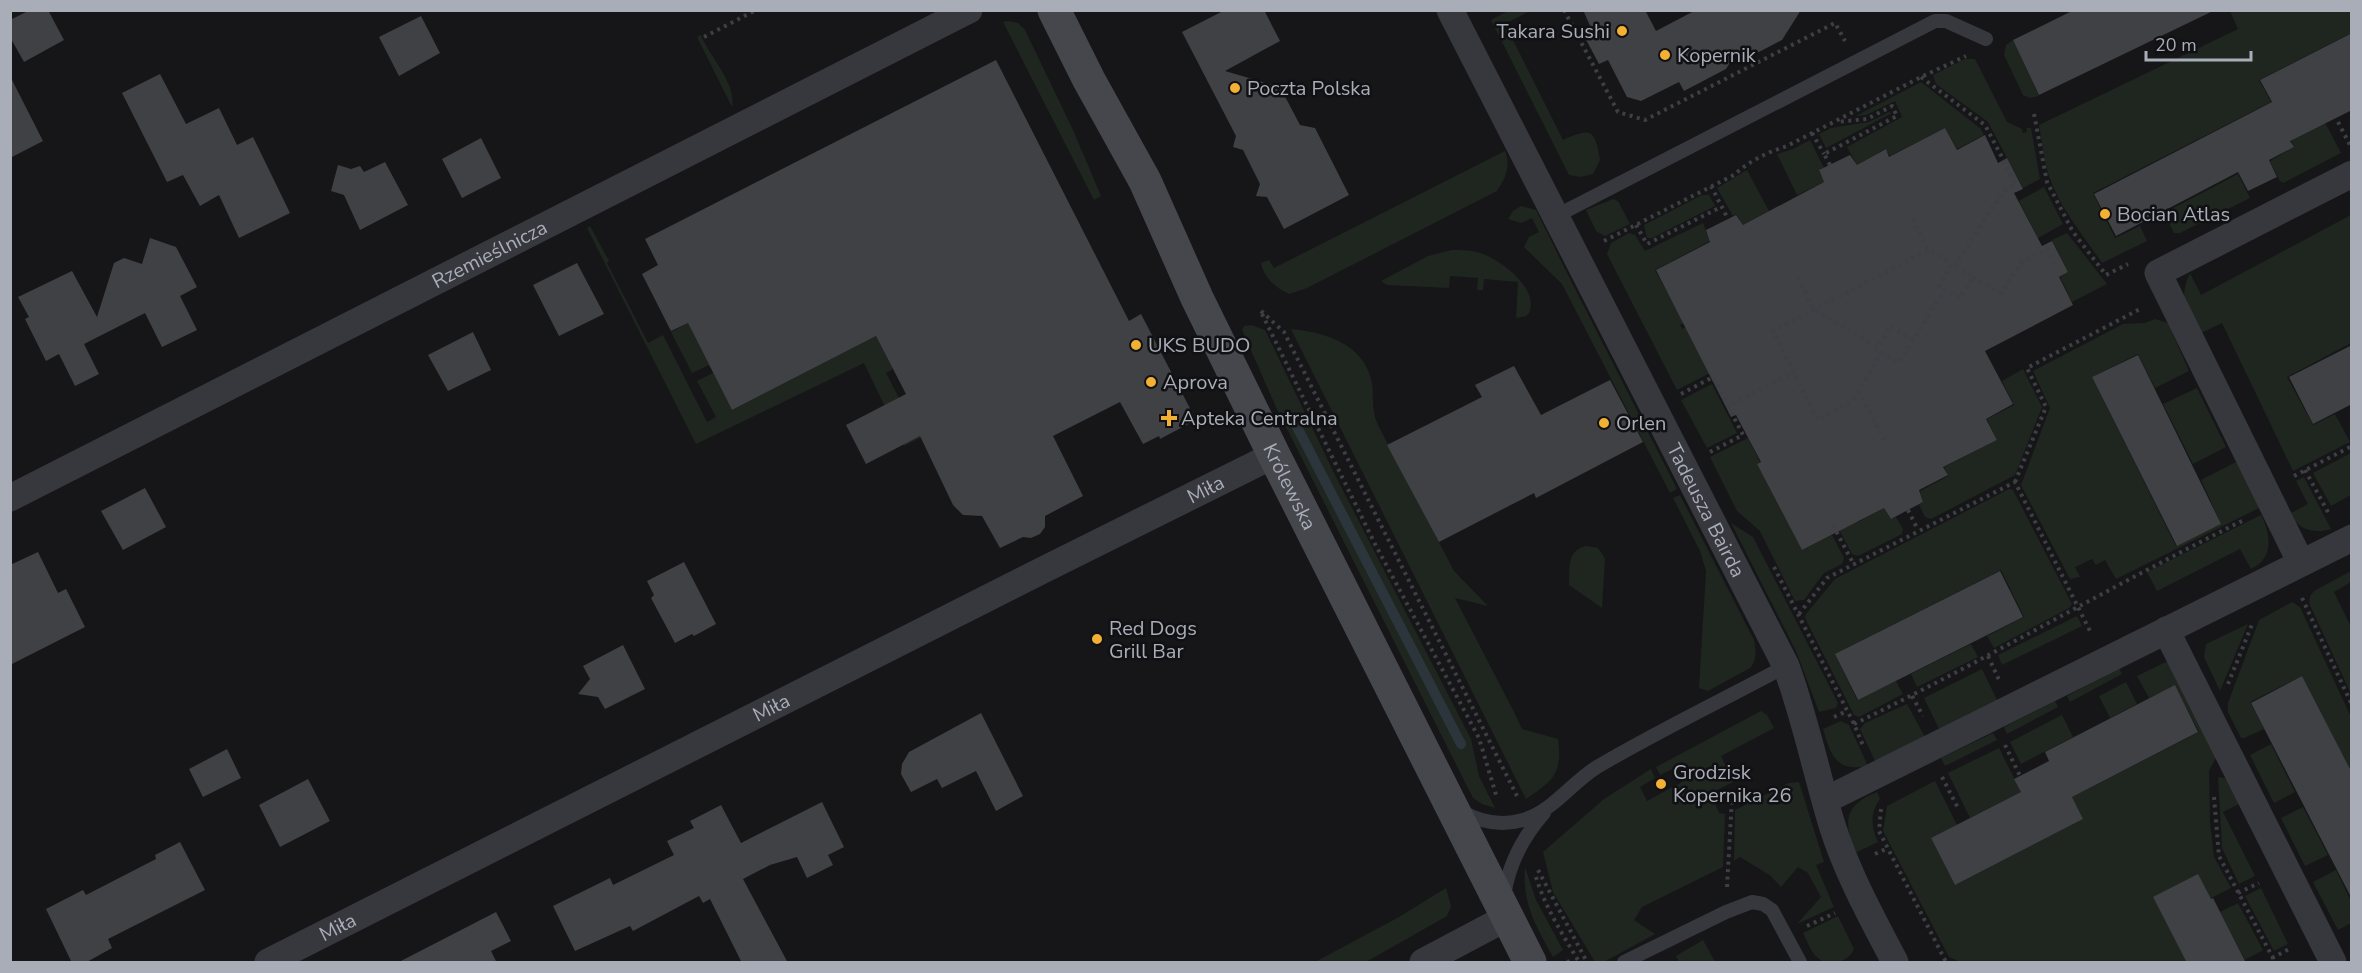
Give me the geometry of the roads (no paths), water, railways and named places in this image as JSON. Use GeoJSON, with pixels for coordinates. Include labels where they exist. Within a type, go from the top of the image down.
{"type":"FeatureCollection","features":[{"type":"Feature","properties":{"kind":"main road","name":"Królewska"},"geometry":{"type":"LineString","coordinates":[[1054,10],[1089,80],[1145,181],[1197,298],[1274,455],[1530,963]]}},
{"type":"Feature","properties":{"kind":"street","name":"Rzemieślnicza"},"geometry":{"type":"LineString","coordinates":[[10,498],[969,10]]}},
{"type":"Feature","properties":{"kind":"street","name":"Tadeusza Bairda"},"geometry":{"type":"LineString","coordinates":[[1450,10],[1786,666],[1848,867],[1888,960]]}},
{"type":"Feature","properties":{"kind":"street"},"geometry":{"type":"LineString","coordinates":[[2301,563],[2158,273],[2352,174]]}},
{"type":"Feature","properties":{"kind":"street","name":"Miła"},"geometry":{"type":"LineString","coordinates":[[268,963],[1274,455]]}},
{"type":"Feature","properties":{"kind":"street"},"geometry":{"type":"LineString","coordinates":[[1826,800],[2347,540]]}},
{"type":"Feature","properties":{"kind":"street"},"geometry":{"type":"LineString","coordinates":[[2166,630],[2333,963]]}},
{"type":"Feature","properties":{"kind":"street"},"geometry":{"type":"LineString","coordinates":[[1423,963],[1504,914]]}},
{"type":"Feature","properties":{"kind":"lane"},"geometry":{"type":"LineString","coordinates":[[1556,216],[1935,21],[1946,21],[1986,39]]}},
{"type":"Feature","properties":{"kind":"lane"},"geometry":{"type":"LineString","coordinates":[[1450,806],[1486,822],[1508,823],[1523,820],[1552,804],[1594,768],[1786,666]]}},
{"type":"Feature","properties":{"kind":"lane"},"geometry":{"type":"LineString","coordinates":[[1504,914],[1506,886],[1524,841],[1552,804]]}},
{"type":"Feature","properties":{"kind":"lane"},"geometry":{"type":"LineString","coordinates":[[1624,963],[1650,956],[1726,912],[1752,902],[1763,904],[1772,910],[1800,963]]}},
{"type":"Feature","properties":{"kind":"waterway"},"geometry":{"type":"LineString","coordinates":[[1297,427],[1461,744]]}},
{"type":"Feature","properties":{"kind":"place","name":"Takara Sushi"},"geometry":{"type":"Point","coordinates":[1622,31]}},
{"type":"Feature","properties":{"kind":"place","name":"Kopernik"},"geometry":{"type":"Point","coordinates":[1665,55]}},
{"type":"Feature","properties":{"kind":"place","name":"Poczta Polska"},"geometry":{"type":"Point","coordinates":[1235,88]}},
{"type":"Feature","properties":{"kind":"place","name":"Bocian Atlas"},"geometry":{"type":"Point","coordinates":[2105,214]}},
{"type":"Feature","properties":{"kind":"place","name":"UKS BUDO"},"geometry":{"type":"Point","coordinates":[1136,345]}},
{"type":"Feature","properties":{"kind":"place","name":"Aprova"},"geometry":{"type":"Point","coordinates":[1151,382]}},
{"type":"Feature","properties":{"kind":"place","name":"Apteka Centralna"},"geometry":{"type":"Point","coordinates":[1169,418]}},
{"type":"Feature","properties":{"kind":"place","name":"Orlen"},"geometry":{"type":"Point","coordinates":[1604,423]}},
{"type":"Feature","properties":{"kind":"place","name":"Red Dogs Grill Bar"},"geometry":{"type":"Point","coordinates":[1097,639]}},
{"type":"Feature","properties":{"kind":"place","name":"Grodzisk Kopernika 26"},"geometry":{"type":"Point","coordinates":[1661,784]}}]}
